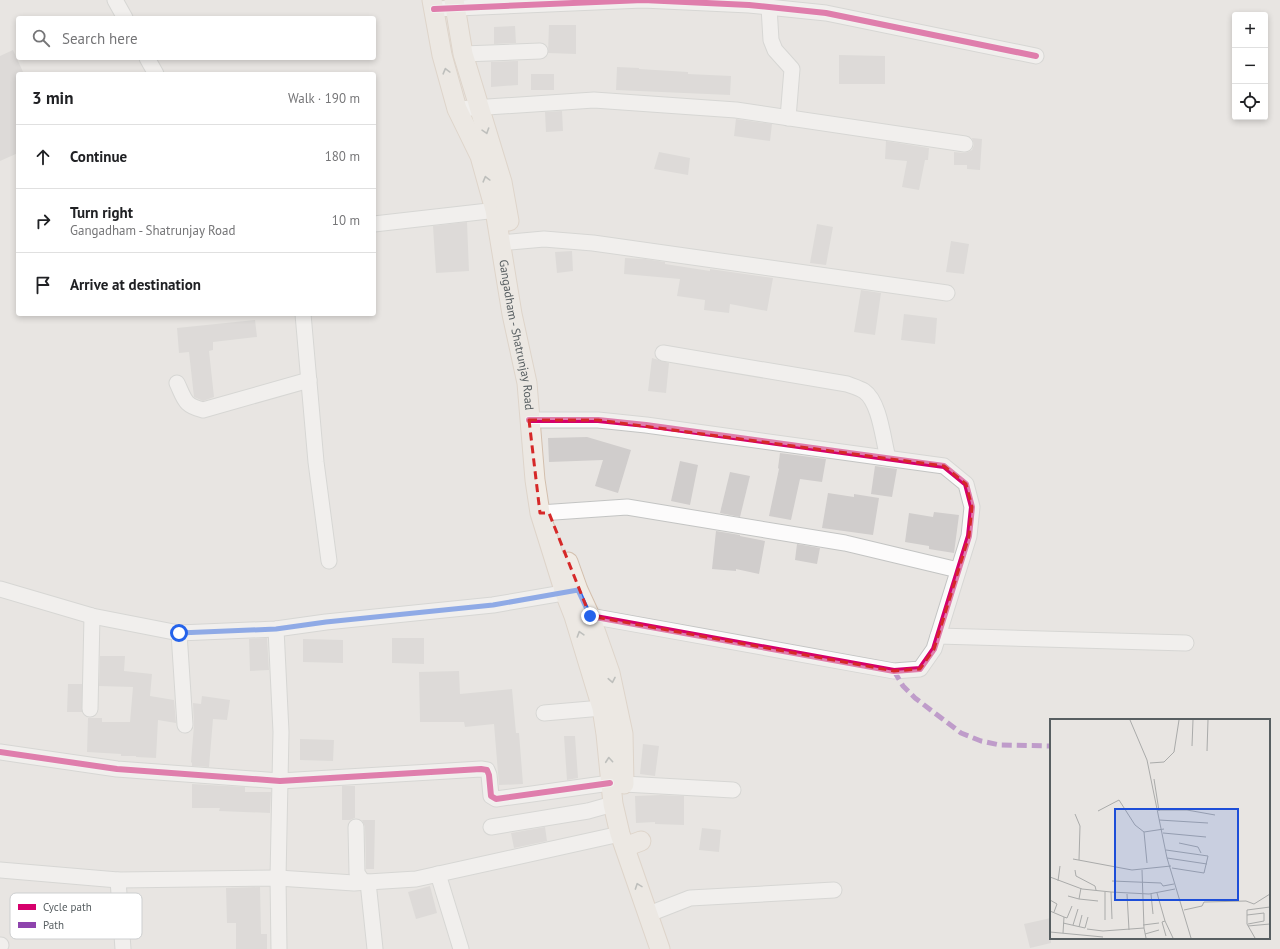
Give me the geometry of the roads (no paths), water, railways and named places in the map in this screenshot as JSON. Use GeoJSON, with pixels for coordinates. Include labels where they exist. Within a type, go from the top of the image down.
{"type":"FeatureCollection","features":[{"type":"Feature","properties":{"kind":"main road","name":"Gangadham - Shatrunjay Road"},"geometry":{"type":"LineString","coordinates":[[454,4],[463,54],[502,182],[501,209]]}},
{"type":"Feature","properties":{"kind":"main road","name":"Gangadham - Shatrunjay Road"},"geometry":{"type":"LineString","coordinates":[[433,5],[442,55],[457,109],[480,156],[501,209],[507,242],[512,314],[534,420],[535,480],[571,591],[574,616],[602,708],[617,783]]}},
{"type":"Feature","properties":{"kind":"main road","name":"Gangadham - Shatrunjay Road"},"geometry":{"type":"LineString","coordinates":[[571,591],[590,616],[610,673],[623,734],[613,804],[629,841],[660,949]]}},
{"type":"Feature","properties":{"kind":"street"},"geometry":{"type":"LineString","coordinates":[[114,0],[123,16]]}},
{"type":"Feature","properties":{"kind":"street"},"geometry":{"type":"LineString","coordinates":[[433,5],[633,0],[749,5],[826,13],[1036,56]]}},
{"type":"Feature","properties":{"kind":"street"},"geometry":{"type":"LineString","coordinates":[[769,8],[771,40],[775,50],[792,69],[788,118]]}},
{"type":"Feature","properties":{"kind":"street"},"geometry":{"type":"LineString","coordinates":[[463,54],[540,51]]}},
{"type":"Feature","properties":{"kind":"street"},"geometry":{"type":"LineString","coordinates":[[148,60],[155,72]]}},
{"type":"Feature","properties":{"kind":"street"},"geometry":{"type":"LineString","coordinates":[[457,109],[594,100],[736,110],[965,144]]}},
{"type":"Feature","properties":{"kind":"street"},"geometry":{"type":"LineString","coordinates":[[376,224],[501,209]]}},
{"type":"Feature","properties":{"kind":"street"},"geometry":{"type":"LineString","coordinates":[[507,242],[544,239],[593,243],[947,293]]}},
{"type":"Feature","properties":{"kind":"street"},"geometry":{"type":"LineString","coordinates":[[303,316],[316,462],[329,561]]}},
{"type":"Feature","properties":{"kind":"street"},"geometry":{"type":"LineString","coordinates":[[663,353],[846,384],[863,391],[870,397],[876,407],[888,458]]}},
{"type":"Feature","properties":{"kind":"street"},"geometry":{"type":"LineString","coordinates":[[177,383],[185,402],[192,407],[203,410],[309,380]]}},
{"type":"Feature","properties":{"kind":"street"},"geometry":{"type":"LineString","coordinates":[[534,420],[614,421],[944,466],[966,484],[972,507],[969,536],[934,649],[920,669],[894,671],[590,616]]}},
{"type":"Feature","properties":{"kind":"street"},"geometry":{"type":"LineString","coordinates":[[545,513],[627,507],[845,544],[958,570]]}},
{"type":"Feature","properties":{"kind":"street"},"geometry":{"type":"LineString","coordinates":[[0,589],[92,616],[179,633],[276,629],[326,622],[493,605],[571,591]]}},
{"type":"Feature","properties":{"kind":"street"},"geometry":{"type":"LineString","coordinates":[[90,710],[92,616]]}},
{"type":"Feature","properties":{"kind":"street"},"geometry":{"type":"LineString","coordinates":[[276,629],[281,732],[278,878],[279,949]]}},
{"type":"Feature","properties":{"kind":"street"},"geometry":{"type":"LineString","coordinates":[[179,633],[185,725]]}},
{"type":"Feature","properties":{"kind":"street"},"geometry":{"type":"LineString","coordinates":[[938,636],[1186,643]]}},
{"type":"Feature","properties":{"kind":"street"},"geometry":{"type":"LineString","coordinates":[[544,712],[602,708]]}},
{"type":"Feature","properties":{"kind":"street"},"geometry":{"type":"LineString","coordinates":[[0,752],[117,769],[280,781],[481,769],[487,770],[489,775],[491,796],[496,799],[617,783],[733,790]]}},
{"type":"Feature","properties":{"kind":"street"},"geometry":{"type":"LineString","coordinates":[[491,827],[588,811],[613,804]]}},
{"type":"Feature","properties":{"kind":"street"},"geometry":{"type":"LineString","coordinates":[[356,827],[357,874],[366,882],[375,949]]}},
{"type":"Feature","properties":{"kind":"street"},"geometry":{"type":"LineString","coordinates":[[0,870],[118,880],[278,878],[354,883],[416,879],[629,841]]}},
{"type":"Feature","properties":{"kind":"street"},"geometry":{"type":"LineString","coordinates":[[438,874],[462,949]]}},
{"type":"Feature","properties":{"kind":"street"},"geometry":{"type":"LineString","coordinates":[[118,880],[119,893]]}},
{"type":"Feature","properties":{"kind":"street"},"geometry":{"type":"LineString","coordinates":[[649,914],[690,898],[834,890]]}},
{"type":"Feature","properties":{"kind":"street"},"geometry":{"type":"LineString","coordinates":[[122,939],[123,949]]}}]}
